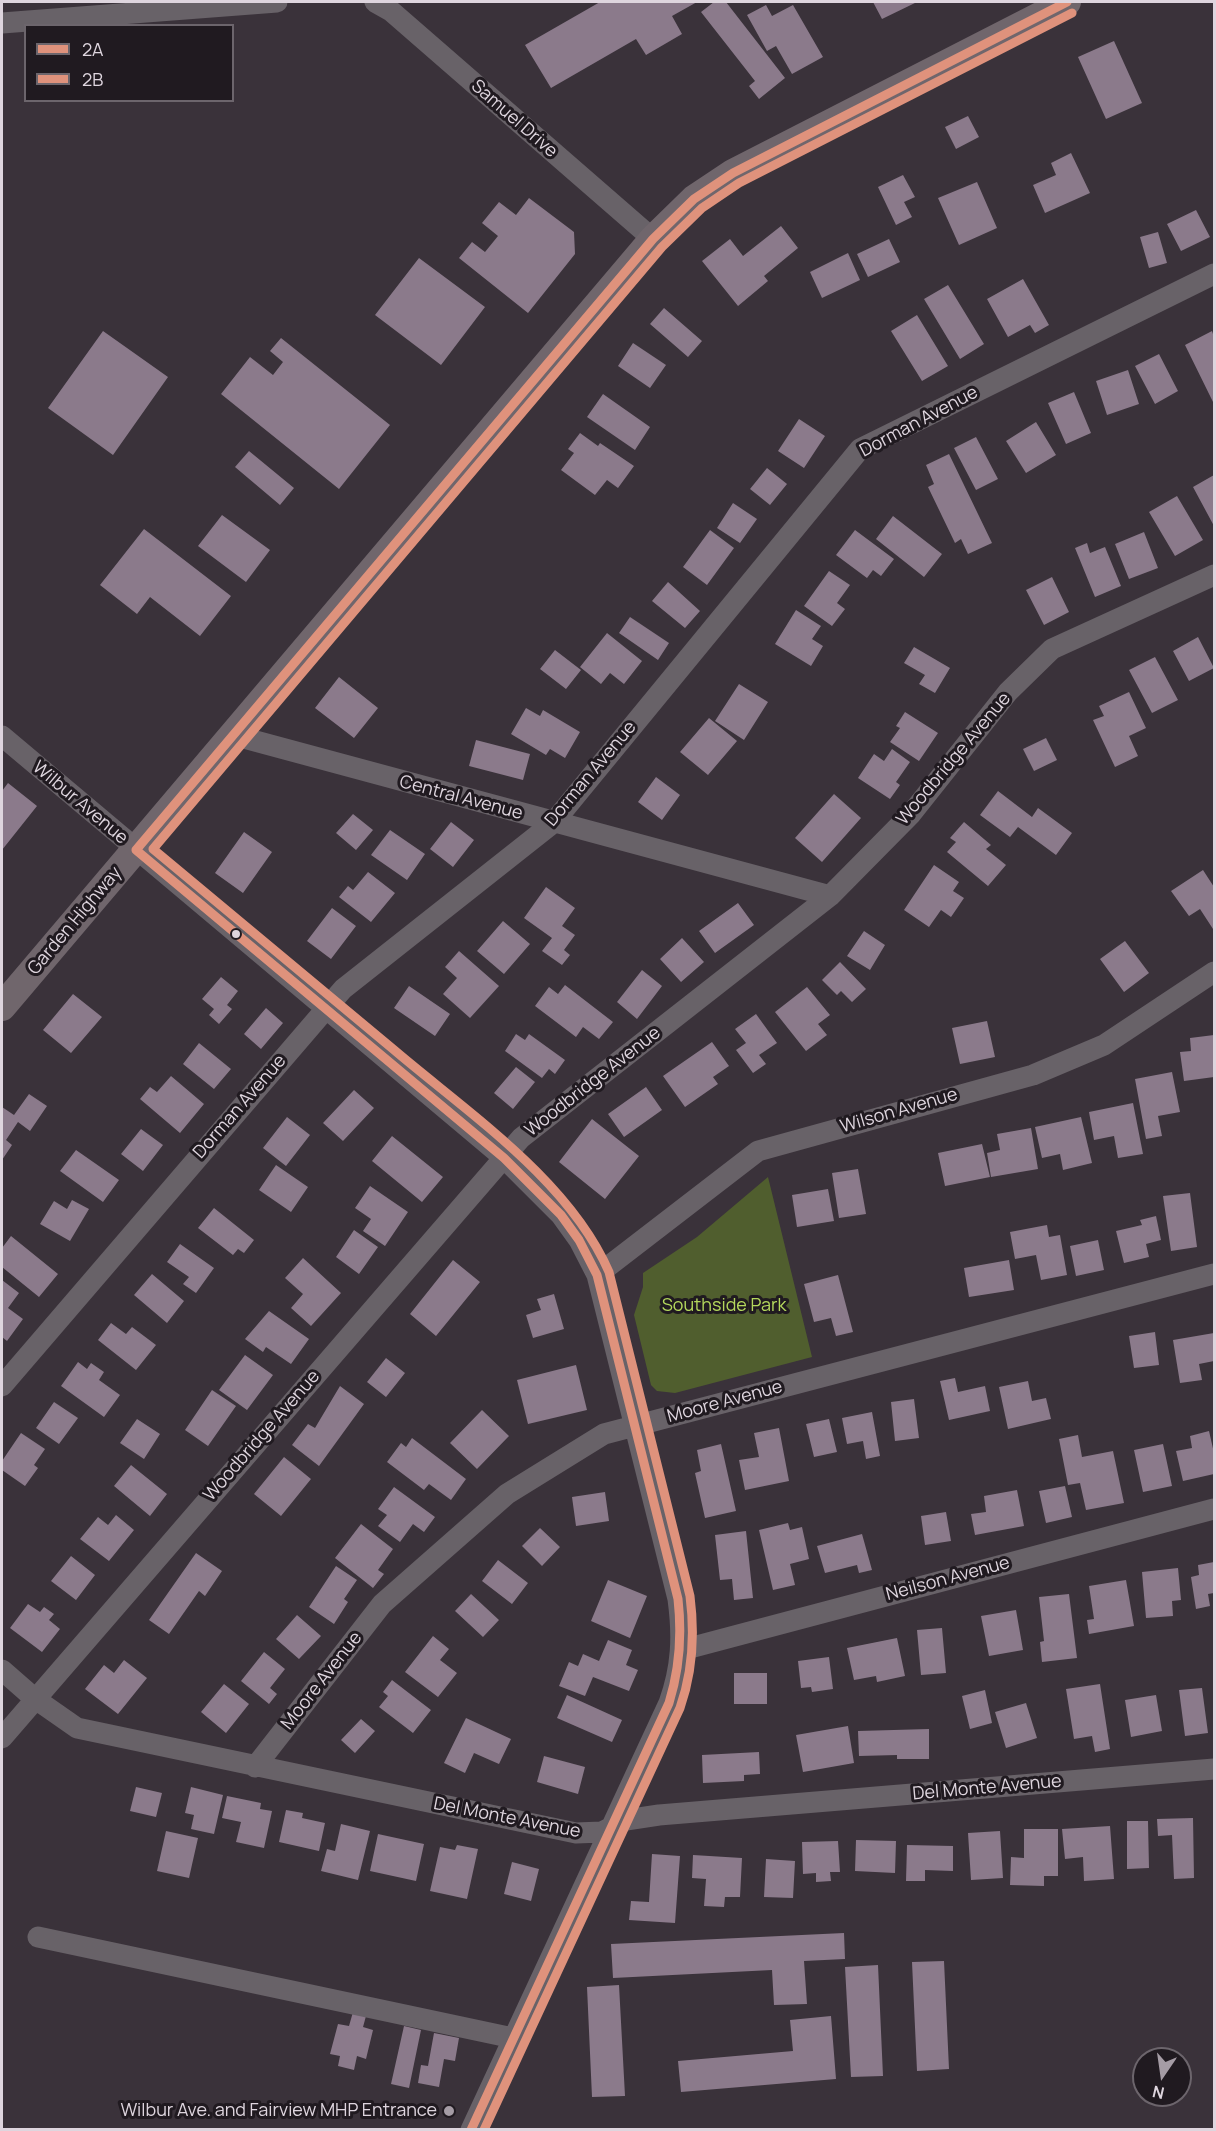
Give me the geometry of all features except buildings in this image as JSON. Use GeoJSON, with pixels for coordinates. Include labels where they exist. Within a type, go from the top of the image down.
{"type":"FeatureCollection","features":[{"type":"Feature","properties":{"kind":"main road","name":"Garden Highway"},"geometry":{"type":"LineString","coordinates":[[2,1007],[653,239],[694,199],[733,173],[1067,2]]}},
{"type":"Feature","properties":{"kind":"street"},"geometry":{"type":"LineString","coordinates":[[2,23],[277,2]]}},
{"type":"Feature","properties":{"kind":"street","name":"Samuel Drive"},"geometry":{"type":"LineString","coordinates":[[375,2],[391,11],[653,239]]}},
{"type":"Feature","properties":{"kind":"street","name":"Dorman Avenue"},"geometry":{"type":"LineString","coordinates":[[2,1386],[343,989],[553,823],[860,449],[1215,274]]}},
{"type":"Feature","properties":{"kind":"street","name":"Woodbridge Avenue"},"geometry":{"type":"LineString","coordinates":[[2,1738],[34,1698],[521,1138],[830,896],[911,814],[1008,692],[1052,649],[1215,575]]}},
{"type":"Feature","properties":{"kind":"street","name":"Central Avenue"},"geometry":{"type":"LineString","coordinates":[[233,735],[830,896]]}},
{"type":"Feature","properties":{"kind":"street","name":"Wilbur Avenue"},"geometry":{"type":"LineString","coordinates":[[2,736],[504,1158],[561,1215],[579,1240],[597,1275],[678,1599],[682,1650],[680,1667],[669,1703],[471,2130]]}},
{"type":"Feature","properties":{"kind":"street","name":"Wilson Avenue"},"geometry":{"type":"LineString","coordinates":[[597,1275],[758,1151],[1033,1075],[1104,1045],[1215,972]]}},
{"type":"Feature","properties":{"kind":"street","name":"Moore Avenue"},"geometry":{"type":"LineString","coordinates":[[255,1767],[382,1604],[507,1494],[604,1434],[1215,1274]]}},
{"type":"Feature","properties":{"kind":"street","name":"Neilson Avenue"},"geometry":{"type":"LineString","coordinates":[[682,1650],[1215,1509]]}},
{"type":"Feature","properties":{"kind":"street","name":"Del Monte Avenue"},"geometry":{"type":"LineString","coordinates":[[2,1670],[34,1698],[77,1728],[576,1833],[602,1832],[626,1820],[659,1815],[1215,1769]]}},
{"type":"Feature","properties":{"kind":"street"},"geometry":{"type":"LineString","coordinates":[[38,1937],[513,2038]]}},
{"type":"Feature","properties":{"kind":"green space","name":"Southside Park"},"geometry":{"type":"Polygon","coordinates":[[[768,1177],[812,1357],[675,1393],[657,1391],[651,1385],[634,1315],[643,1287],[643,1273],[697,1237],[768,1177]]]}},
{"type":"Feature","properties":{"kind":"transit line","name":"2A"},"geometry":{"type":"LineString","coordinates":[[471,2130],[669,1703],[678,1664],[680,1638],[678,1599],[597,1275],[579,1240],[561,1215],[504,1158],[136,850],[653,239],[694,199],[733,173],[1067,2]]}},
{"type":"Feature","properties":{"kind":"transit line","name":"2B"},"geometry":{"type":"LineString","coordinates":[[484,2130],[680,1708],[690,1667],[692,1639],[690,1596],[609,1272],[591,1239],[569,1207],[514,1150],[153,849],[662,247],[702,208],[739,183],[1072,13]]}},
{"type":"Feature","properties":{"kind":"place","name":"Wilbur Ave. and Fairview MHP Entrance"},"geometry":{"type":"Point","coordinates":[449,2111]}}]}
